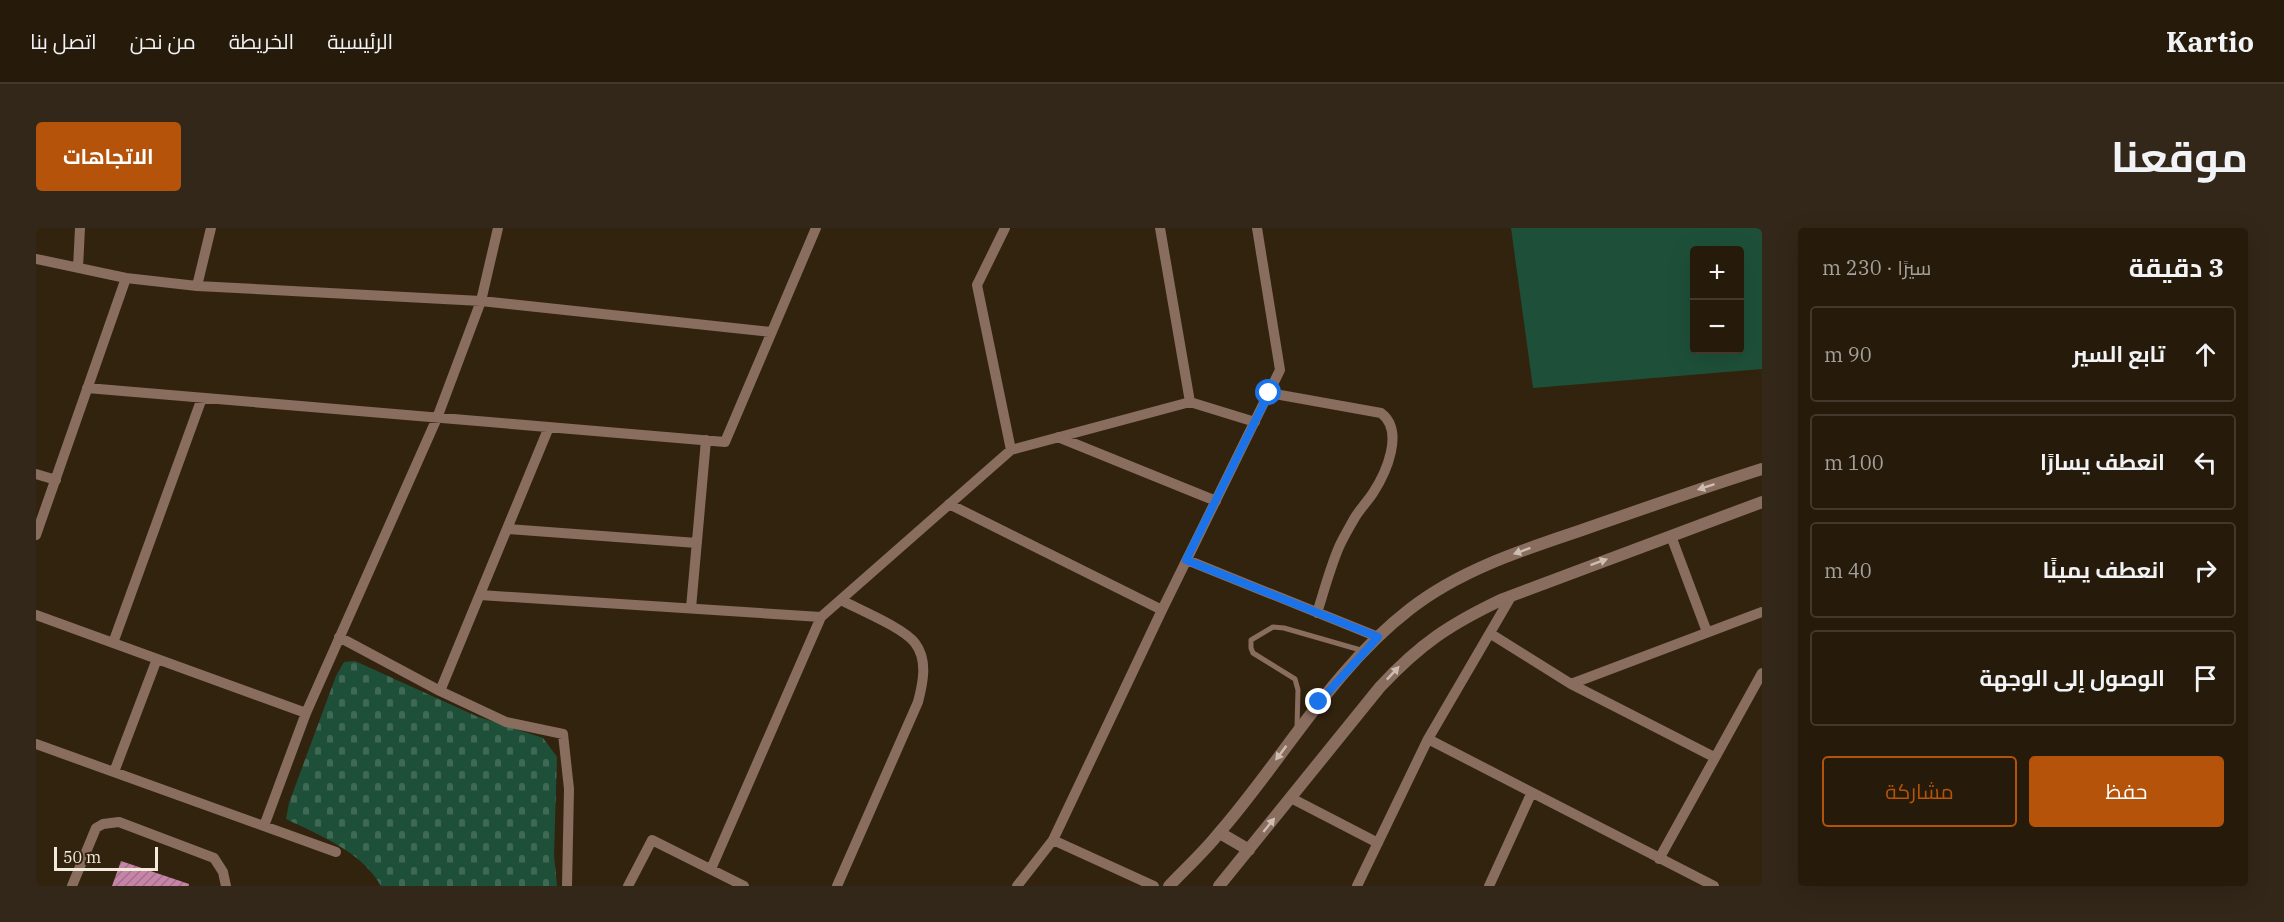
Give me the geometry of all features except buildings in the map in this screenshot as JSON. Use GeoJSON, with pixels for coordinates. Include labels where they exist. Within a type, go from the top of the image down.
{"type":"FeatureCollection","features":[{"type":"Feature","properties":{"kind":"street"},"geometry":{"type":"LineString","coordinates":[[78,268],[80,228]]}},
{"type":"Feature","properties":{"kind":"street"},"geometry":{"type":"LineString","coordinates":[[197,286],[211,228]]}},
{"type":"Feature","properties":{"kind":"street"},"geometry":{"type":"LineString","coordinates":[[264,826],[306,713],[437,418],[481,301],[498,228]]}},
{"type":"Feature","properties":{"kind":"street"},"geometry":{"type":"LineString","coordinates":[[87,388],[725,442],[816,228]]}},
{"type":"Feature","properties":{"kind":"street"},"geometry":{"type":"LineString","coordinates":[[1005,228],[977,285],[1011,450]]}},
{"type":"Feature","properties":{"kind":"street"},"geometry":{"type":"LineString","coordinates":[[1160,228],[1190,402]]}},
{"type":"Feature","properties":{"kind":"street"},"geometry":{"type":"LineString","coordinates":[[1017,886],[1053,840],[1186,560],[1280,370],[1257,228]]}},
{"type":"Feature","properties":{"kind":"street"},"geometry":{"type":"LineString","coordinates":[[36,259],[126,278],[197,286],[481,301],[771,332]]}},
{"type":"Feature","properties":{"kind":"street"},"geometry":{"type":"LineString","coordinates":[[36,535],[126,278]]}},
{"type":"Feature","properties":{"kind":"street"},"geometry":{"type":"LineString","coordinates":[[1269,393],[1381,413],[1388,418],[1393,430],[1390,453],[1383,473],[1374,491],[1354,518],[1339,547],[1317,613]]}},
{"type":"Feature","properties":{"kind":"street"},"geometry":{"type":"LineString","coordinates":[[113,643],[202,398]]}},
{"type":"Feature","properties":{"kind":"street"},"geometry":{"type":"LineString","coordinates":[[711,869],[821,617],[1011,450],[1190,402],[1255,422]]}},
{"type":"Feature","properties":{"kind":"street"},"geometry":{"type":"LineString","coordinates":[[440,691],[549,427]]}},
{"type":"Feature","properties":{"kind":"street"},"geometry":{"type":"LineString","coordinates":[[1058,437],[1216,501]]}},
{"type":"Feature","properties":{"kind":"street"},"geometry":{"type":"LineString","coordinates":[[691,608],[706,440]]}},
{"type":"Feature","properties":{"kind":"street"},"geometry":{"type":"LineString","coordinates":[[1170,886],[1220,833],[1319,702],[1378,637],[1410,609],[1450,583],[1491,562],[1680,495],[1762,469]]}},
{"type":"Feature","properties":{"kind":"street"},"geometry":{"type":"LineString","coordinates":[[36,474],[56,480]]}},
{"type":"Feature","properties":{"kind":"street"},"geometry":{"type":"LineString","coordinates":[[1219,886],[1380,687],[1406,659],[1462,618],[1512,595],[1762,502]]}},
{"type":"Feature","properties":{"kind":"street"},"geometry":{"type":"LineString","coordinates":[[949,504],[1162,610]]}},
{"type":"Feature","properties":{"kind":"street"},"geometry":{"type":"LineString","coordinates":[[507,529],[697,543]]}},
{"type":"Feature","properties":{"kind":"street"},"geometry":{"type":"LineString","coordinates":[[1671,536],[1707,633]]}},
{"type":"Feature","properties":{"kind":"street"},"geometry":{"type":"LineString","coordinates":[[1186,560],[1378,637]]}},
{"type":"Feature","properties":{"kind":"street"},"geometry":{"type":"LineString","coordinates":[[480,595],[821,617]]}},
{"type":"Feature","properties":{"kind":"street"},"geometry":{"type":"LineString","coordinates":[[1358,886],[1428,739],[1512,595]]}},
{"type":"Feature","properties":{"kind":"street"},"geometry":{"type":"LineString","coordinates":[[837,886],[918,702],[924,683],[922,661],[915,643],[901,632],[841,600]]}},
{"type":"Feature","properties":{"kind":"street"},"geometry":{"type":"LineString","coordinates":[[1571,684],[1762,612]]}},
{"type":"Feature","properties":{"kind":"street"},"geometry":{"type":"LineString","coordinates":[[36,615],[306,713]]}},
{"type":"Feature","properties":{"kind":"street"},"geometry":{"type":"LineString","coordinates":[[1491,634],[1571,684],[1714,757]]}},
{"type":"Feature","properties":{"kind":"street"},"geometry":{"type":"LineString","coordinates":[[339,637],[440,691],[506,722],[563,734],[569,789],[567,886]]}},
{"type":"Feature","properties":{"kind":"street"},"geometry":{"type":"LineString","coordinates":[[114,772],[157,659]]}},
{"type":"Feature","properties":{"kind":"street"},"geometry":{"type":"LineString","coordinates":[[1659,859],[1762,673]]}},
{"type":"Feature","properties":{"kind":"street"},"geometry":{"type":"LineString","coordinates":[[1428,739],[1531,794],[1714,886]]}},
{"type":"Feature","properties":{"kind":"street"},"geometry":{"type":"LineString","coordinates":[[36,744],[336,852]]}},
{"type":"Feature","properties":{"kind":"street"},"geometry":{"type":"LineString","coordinates":[[1489,886],[1531,794]]}},
{"type":"Feature","properties":{"kind":"street"},"geometry":{"type":"LineString","coordinates":[[1291,798],[1378,843]]}},
{"type":"Feature","properties":{"kind":"street"},"geometry":{"type":"LineString","coordinates":[[72,886],[96,828],[103,824],[119,822],[214,858],[223,872],[225,886]]}},
{"type":"Feature","properties":{"kind":"street"},"geometry":{"type":"LineString","coordinates":[[1220,833],[1249,850]]}},
{"type":"Feature","properties":{"kind":"street"},"geometry":{"type":"LineString","coordinates":[[628,886],[652,840],[744,886]]}},
{"type":"Feature","properties":{"kind":"street"},"geometry":{"type":"LineString","coordinates":[[1053,840],[1154,886]]}},
{"type":"Feature","properties":{"kind":"lane"},"geometry":{"type":"LineString","coordinates":[[1297,731],[1298,690],[1295,679],[1253,653],[1251,640],[1273,627],[1284,628],[1365,651]]}},
{"type":"Feature","properties":{"kind":"green space"},"geometry":{"type":"Polygon","coordinates":[[[1511,228],[1762,228],[1762,369],[1533,388],[1511,228]]]}},
{"type":"Feature","properties":{"kind":"green space"},"geometry":{"type":"Polygon","coordinates":[[[355,661],[476,716],[543,738],[557,757],[554,855],[557,886],[381,886],[373,874],[352,854],[286,819],[289,803],[336,676],[344,662],[355,661]]]}},
{"type":"Feature","properties":{"kind":"route"},"geometry":{"type":"LineString","coordinates":[[1269,393],[1186,560],[1378,637],[1319,702]]}}]}
